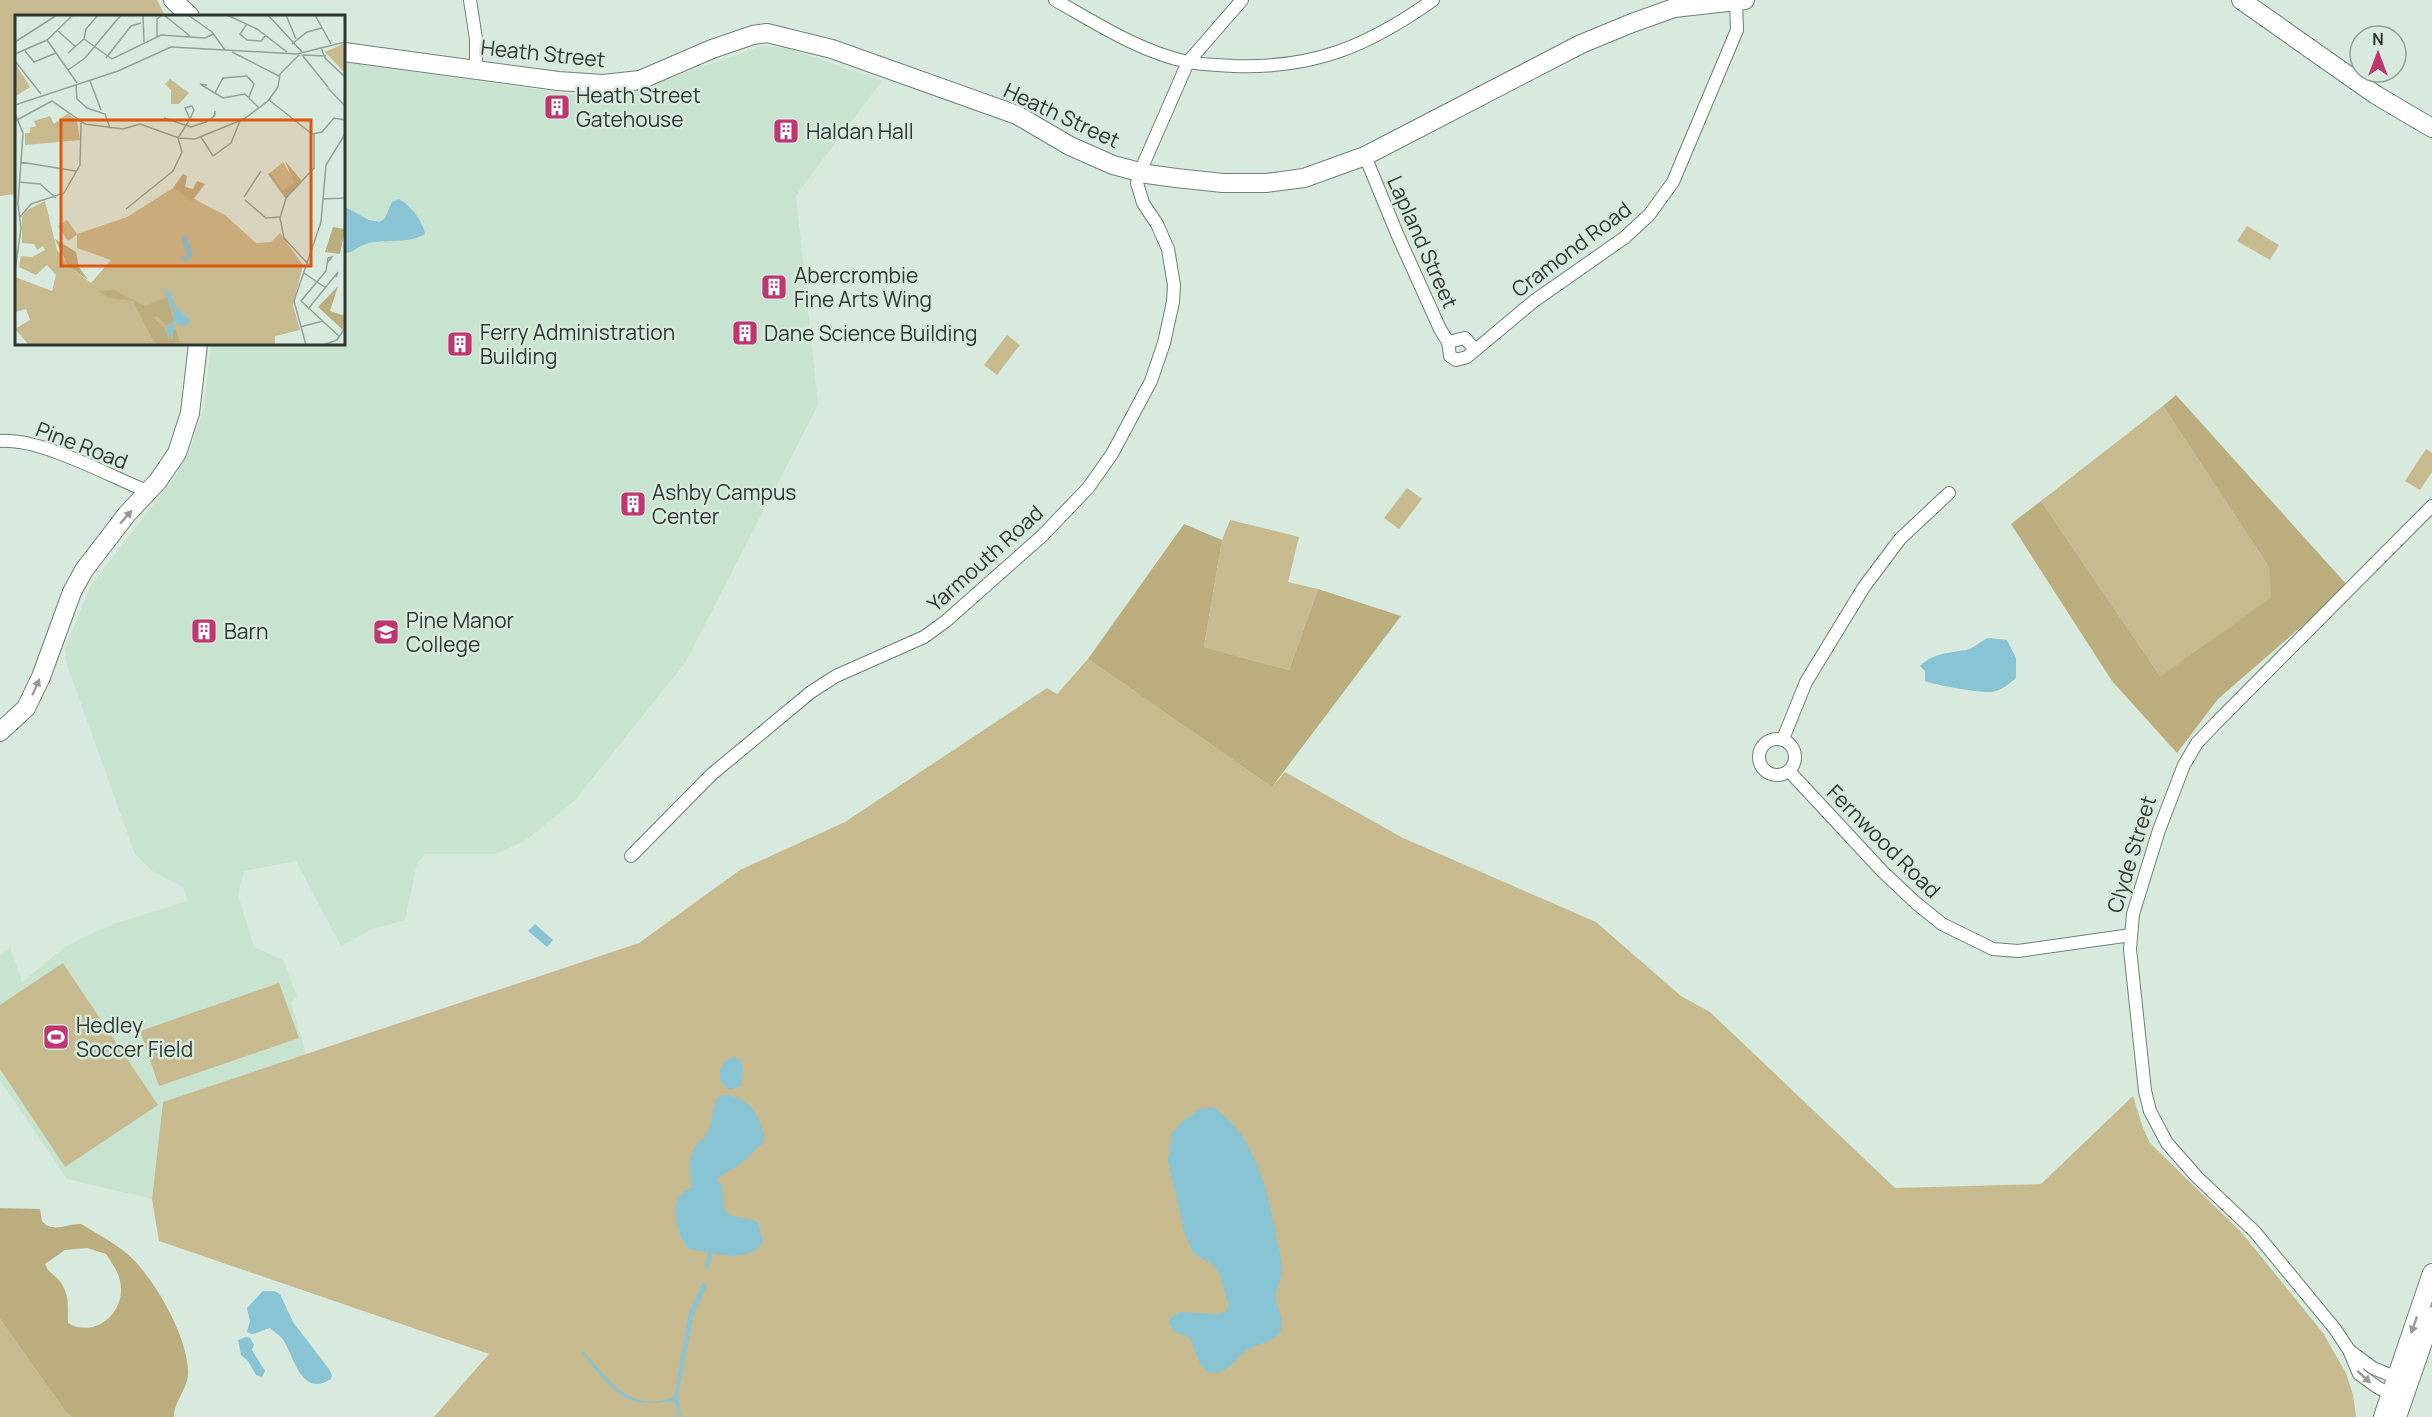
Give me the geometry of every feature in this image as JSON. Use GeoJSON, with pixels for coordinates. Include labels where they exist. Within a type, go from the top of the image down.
{"type":"FeatureCollection","features":[{"type":"Feature","properties":{"kind":"street"},"geometry":{"type":"LineString","coordinates":[[173,0],[189,15]]}},
{"type":"Feature","properties":{"kind":"street"},"geometry":{"type":"LineString","coordinates":[[470,0],[476,39],[476,69]]}},
{"type":"Feature","properties":{"kind":"street"},"geometry":{"type":"LineString","coordinates":[[1055,0],[1130,41],[1188,62],[1266,67],[1300,64],[1336,53],[1374,37],[1433,0]]}},
{"type":"Feature","properties":{"kind":"street"},"geometry":{"type":"LineString","coordinates":[[1140,172],[1188,62],[1242,0]]}},
{"type":"Feature","properties":{"kind":"street"},"geometry":{"type":"LineString","coordinates":[[2241,0],[2376,95],[2432,128]]}},
{"type":"Feature","properties":{"kind":"street","name":"Heath Street"},"geometry":{"type":"LineString","coordinates":[[345,52],[577,83],[629,82],[652,76],[712,49],[753,35],[767,33],[832,49],[1007,112],[1070,146],[1113,165],[1140,172],[1223,183],[1266,183],[1304,178],[1365,156],[1581,44],[1632,23],[1674,8],[1741,1]]}},
{"type":"Feature","properties":{"kind":"street","name":"Cramond Road"},"geometry":{"type":"LineString","coordinates":[[1474,349],[1534,301],[1624,238],[1649,215],[1673,182],[1737,30],[1741,1]]}},
{"type":"Feature","properties":{"kind":"street","name":"Lapland Street"},"geometry":{"type":"LineString","coordinates":[[1365,156],[1402,247],[1448,342],[1450,356],[1456,360],[1467,357],[1474,349],[1465,338],[1448,342]]}},
{"type":"Feature","properties":{"kind":"street","name":"Yarmouth Road"},"geometry":{"type":"LineString","coordinates":[[631,856],[712,774],[811,692],[836,676],[924,637],[946,621],[1042,536],[1088,488],[1118,444],[1150,381],[1164,343],[1173,302],[1174,285],[1168,249],[1157,224],[1143,202],[1137,183],[1140,172]]}},
{"type":"Feature","properties":{"kind":"street"},"geometry":{"type":"LineString","coordinates":[[0,732],[26,708],[41,677],[69,599],[84,570],[121,521],[170,466],[184,436],[194,390],[198,345]]}},
{"type":"Feature","properties":{"kind":"street","name":"Pine Road"},"geometry":{"type":"LineString","coordinates":[[0,441],[28,443],[48,449],[149,492]]}},
{"type":"Feature","properties":{"kind":"street"},"geometry":{"type":"LineString","coordinates":[[1783,740],[1806,682],[1864,587],[1900,539],[1949,493]]}},
{"type":"Feature","properties":{"kind":"street","name":"Clyde Street"},"geometry":{"type":"LineString","coordinates":[[2400,1389],[2359,1374],[2349,1350],[2331,1324],[2255,1232],[2197,1177],[2167,1143],[2150,1111],[2145,1091],[2130,949],[2133,914],[2159,830],[2184,765],[2197,743],[2432,506]]}},
{"type":"Feature","properties":{"kind":"street"},"geometry":{"type":"LineString","coordinates":[[1783,740],[1792,746],[1796,756],[1793,767],[1778,776],[1772,775],[1760,763],[1760,751],[1767,742],[1783,740]]}},
{"type":"Feature","properties":{"kind":"street","name":"Fernwood Road"},"geometry":{"type":"LineString","coordinates":[[1789,771],[1883,872],[1916,903],[1942,924],[1993,949],[2018,951],[2131,935]]}},
{"type":"Feature","properties":{"kind":"street"},"geometry":{"type":"LineString","coordinates":[[2397,1417],[2400,1389],[2432,1273]]}},
{"type":"Feature","properties":{"kind":"street"},"geometry":{"type":"LineString","coordinates":[[2383,1417],[2400,1389],[2432,1316]]}},
{"type":"Feature","properties":{"kind":"street","name":"Clyde Street"},"geometry":{"type":"LineString","coordinates":[[2349,1350],[2400,1389]]}},
{"type":"Feature","properties":{"kind":"shaded area"},"geometry":{"type":"Polygon","coordinates":[[[0,0],[157,0],[164,15],[15,15],[15,194],[0,196],[0,0]]]}},
{"type":"Feature","properties":{"kind":"shaded area","name":"Pine Manor College"},"geometry":{"type":"Polygon","coordinates":[[[761,46],[787,48],[882,81],[796,195],[818,405],[685,663],[574,801],[526,840],[496,854],[425,854],[417,863],[405,920],[372,929],[341,946],[296,861],[244,871],[238,895],[254,947],[283,960],[297,997],[291,1002],[306,1054],[163,1102],[152,1199],[67,1179],[0,1080],[0,956],[10,947],[22,982],[64,948],[82,938],[114,924],[188,901],[183,887],[152,871],[135,854],[67,665],[65,649],[90,587],[176,475],[190,450],[204,408],[211,345],[345,345],[345,62],[576,95],[608,96],[649,86],[761,46]]]}},
{"type":"Feature","properties":{"kind":"shaded area"},"geometry":{"type":"Polygon","coordinates":[[[2247,226],[2279,245],[2270,260],[2237,241],[2247,226]]]}},
{"type":"Feature","properties":{"kind":"shaded area"},"geometry":{"type":"Polygon","coordinates":[[[1007,335],[1020,345],[997,375],[984,365],[1007,335]]]}},
{"type":"Feature","properties":{"kind":"shaded area"},"geometry":{"type":"Polygon","coordinates":[[[2176,395],[2348,586],[2218,699],[2177,753],[2112,681],[2011,524],[2041,501],[2160,676],[2271,598],[2269,567],[2163,406],[2176,395]]]}},
{"type":"Feature","properties":{"kind":"shaded area"},"geometry":{"type":"Polygon","coordinates":[[[2163,406],[2269,567],[2272,598],[2160,676],[2041,501],[2163,406]]]}},
{"type":"Feature","properties":{"kind":"shaded area"},"geometry":{"type":"Polygon","coordinates":[[[2426,449],[2432,453],[2432,472],[2420,490],[2405,481],[2426,449]]]}},
{"type":"Feature","properties":{"kind":"shaded area"},"geometry":{"type":"Polygon","coordinates":[[[1407,488],[1422,499],[1399,529],[1384,518],[1407,488]]]}},
{"type":"Feature","properties":{"kind":"shaded area"},"geometry":{"type":"Polygon","coordinates":[[[1230,520],[1299,537],[1288,582],[1318,589],[1289,670],[1204,647],[1222,540],[1230,520]]]}},
{"type":"Feature","properties":{"kind":"shaded area"},"geometry":{"type":"Polygon","coordinates":[[[1184,524],[1222,540],[1204,647],[1289,670],[1318,589],[1401,616],[1272,787],[1088,659],[1184,524]]]}},
{"type":"Feature","properties":{"kind":"shaded area"},"geometry":{"type":"Polygon","coordinates":[[[1088,659],[1272,787],[1285,772],[1403,838],[1596,922],[1681,996],[1710,1012],[1895,1188],[2041,1184],[2133,1096],[2150,1143],[2242,1233],[2323,1333],[2346,1373],[2353,1395],[2356,1417],[434,1417],[489,1354],[159,1241],[152,1199],[163,1102],[639,943],[740,870],[845,822],[1047,688],[1057,694],[1088,659]]]}},
{"type":"Feature","properties":{"kind":"shaded area","name":"Hedley Soccer Field"},"geometry":{"type":"Polygon","coordinates":[[[63,963],[158,1105],[65,1167],[0,1069],[0,1005],[63,963]]]}},
{"type":"Feature","properties":{"kind":"shaded area"},"geometry":{"type":"Polygon","coordinates":[[[279,983],[299,1038],[159,1086],[140,1031],[279,983]]]}},
{"type":"Feature","properties":{"kind":"shaded area"},"geometry":{"type":"Polygon","coordinates":[[[0,1208],[40,1209],[42,1221],[50,1227],[81,1224],[114,1244],[136,1262],[157,1290],[176,1325],[187,1359],[188,1373],[174,1417],[73,1417],[65,1411],[0,1319],[0,1208]],[[87,1248],[65,1250],[45,1264],[65,1290],[68,1300],[68,1323],[77,1327],[94,1326],[102,1323],[115,1310],[121,1292],[120,1281],[106,1254],[87,1248]]]}},
{"type":"Feature","properties":{"kind":"shaded area"},"geometry":{"type":"Polygon","coordinates":[[[0,1319],[65,1411],[73,1417],[0,1417],[0,1319]]]}},
{"type":"Feature","properties":{"kind":"water"},"geometry":{"type":"Polygon","coordinates":[[[399,199],[407,205],[422,224],[425,234],[412,239],[369,243],[347,253],[345,251],[345,208],[369,220],[380,222],[385,218],[392,202],[399,199]]]}},
{"type":"Feature","properties":{"kind":"water"},"geometry":{"type":"Polygon","coordinates":[[[1988,638],[2007,640],[2016,658],[2016,678],[2005,687],[1985,692],[1947,687],[1925,681],[1925,671],[1920,666],[1930,658],[1969,649],[1988,638]]]}},
{"type":"Feature","properties":{"kind":"water"},"geometry":{"type":"Polygon","coordinates":[[[535,924],[553,940],[547,947],[528,931],[535,924]]]}},
{"type":"Feature","properties":{"kind":"water"},"geometry":{"type":"Polygon","coordinates":[[[733,1057],[741,1060],[743,1069],[741,1086],[730,1090],[722,1082],[720,1072],[724,1063],[733,1057]]]}},
{"type":"Feature","properties":{"kind":"water"},"geometry":{"type":"Polygon","coordinates":[[[722,1095],[731,1096],[746,1103],[761,1124],[764,1142],[743,1162],[717,1180],[722,1185],[726,1211],[733,1216],[758,1222],[763,1242],[759,1248],[747,1254],[733,1256],[712,1253],[709,1269],[705,1268],[708,1252],[688,1249],[684,1243],[678,1229],[675,1212],[678,1198],[692,1187],[691,1155],[697,1144],[705,1137],[716,1098],[722,1095]]]}},
{"type":"Feature","properties":{"kind":"water"},"geometry":{"type":"Polygon","coordinates":[[[1213,1107],[1239,1132],[1256,1162],[1267,1195],[1280,1253],[1281,1271],[1276,1294],[1281,1320],[1279,1333],[1273,1339],[1246,1351],[1227,1368],[1215,1373],[1205,1370],[1199,1362],[1189,1337],[1175,1332],[1169,1323],[1170,1318],[1179,1312],[1218,1314],[1229,1307],[1220,1275],[1213,1265],[1193,1253],[1185,1234],[1168,1161],[1172,1133],[1199,1109],[1213,1107]]]}},
{"type":"Feature","properties":{"kind":"water"},"geometry":{"type":"Polygon","coordinates":[[[703,1282],[707,1284],[693,1317],[678,1394],[681,1417],[678,1417],[675,1401],[651,1403],[637,1402],[621,1394],[606,1381],[582,1352],[616,1387],[635,1399],[647,1402],[674,1397],[689,1313],[703,1282]]]}},
{"type":"Feature","properties":{"kind":"water"},"geometry":{"type":"Polygon","coordinates":[[[263,1291],[274,1291],[280,1294],[293,1322],[329,1369],[331,1379],[321,1384],[306,1380],[300,1374],[284,1341],[270,1328],[255,1333],[247,1332],[250,1321],[247,1308],[263,1291]]]}},
{"type":"Feature","properties":{"kind":"water"},"geometry":{"type":"Polygon","coordinates":[[[250,1338],[254,1345],[252,1350],[265,1371],[262,1377],[256,1375],[248,1361],[241,1355],[238,1340],[250,1338]]]}},
{"type":"Feature","properties":{"kind":"place","name":"Heath Street Gatehouse"},"geometry":{"type":"Point","coordinates":[557,107]}},
{"type":"Feature","properties":{"kind":"place","name":"Haldan Hall"},"geometry":{"type":"Point","coordinates":[786,131]}},
{"type":"Feature","properties":{"kind":"place","name":"Abercrombie Fine Arts Wing"},"geometry":{"type":"Point","coordinates":[774,287]}},
{"type":"Feature","properties":{"kind":"place","name":"Dane Science Building"},"geometry":{"type":"Point","coordinates":[745,333]}},
{"type":"Feature","properties":{"kind":"place","name":"Ferry Administration Building"},"geometry":{"type":"Point","coordinates":[460,344]}},
{"type":"Feature","properties":{"kind":"place","name":"Ashby Campus Center"},"geometry":{"type":"Point","coordinates":[633,504]}},
{"type":"Feature","properties":{"kind":"place","name":"Barn"},"geometry":{"type":"Point","coordinates":[204,631]}},
{"type":"Feature","properties":{"kind":"place","name":"Pine Manor College"},"geometry":{"type":"Point","coordinates":[386,632]}},
{"type":"Feature","properties":{"kind":"place","name":"Hedley Soccer Field"},"geometry":{"type":"Point","coordinates":[56,1037]}}]}
